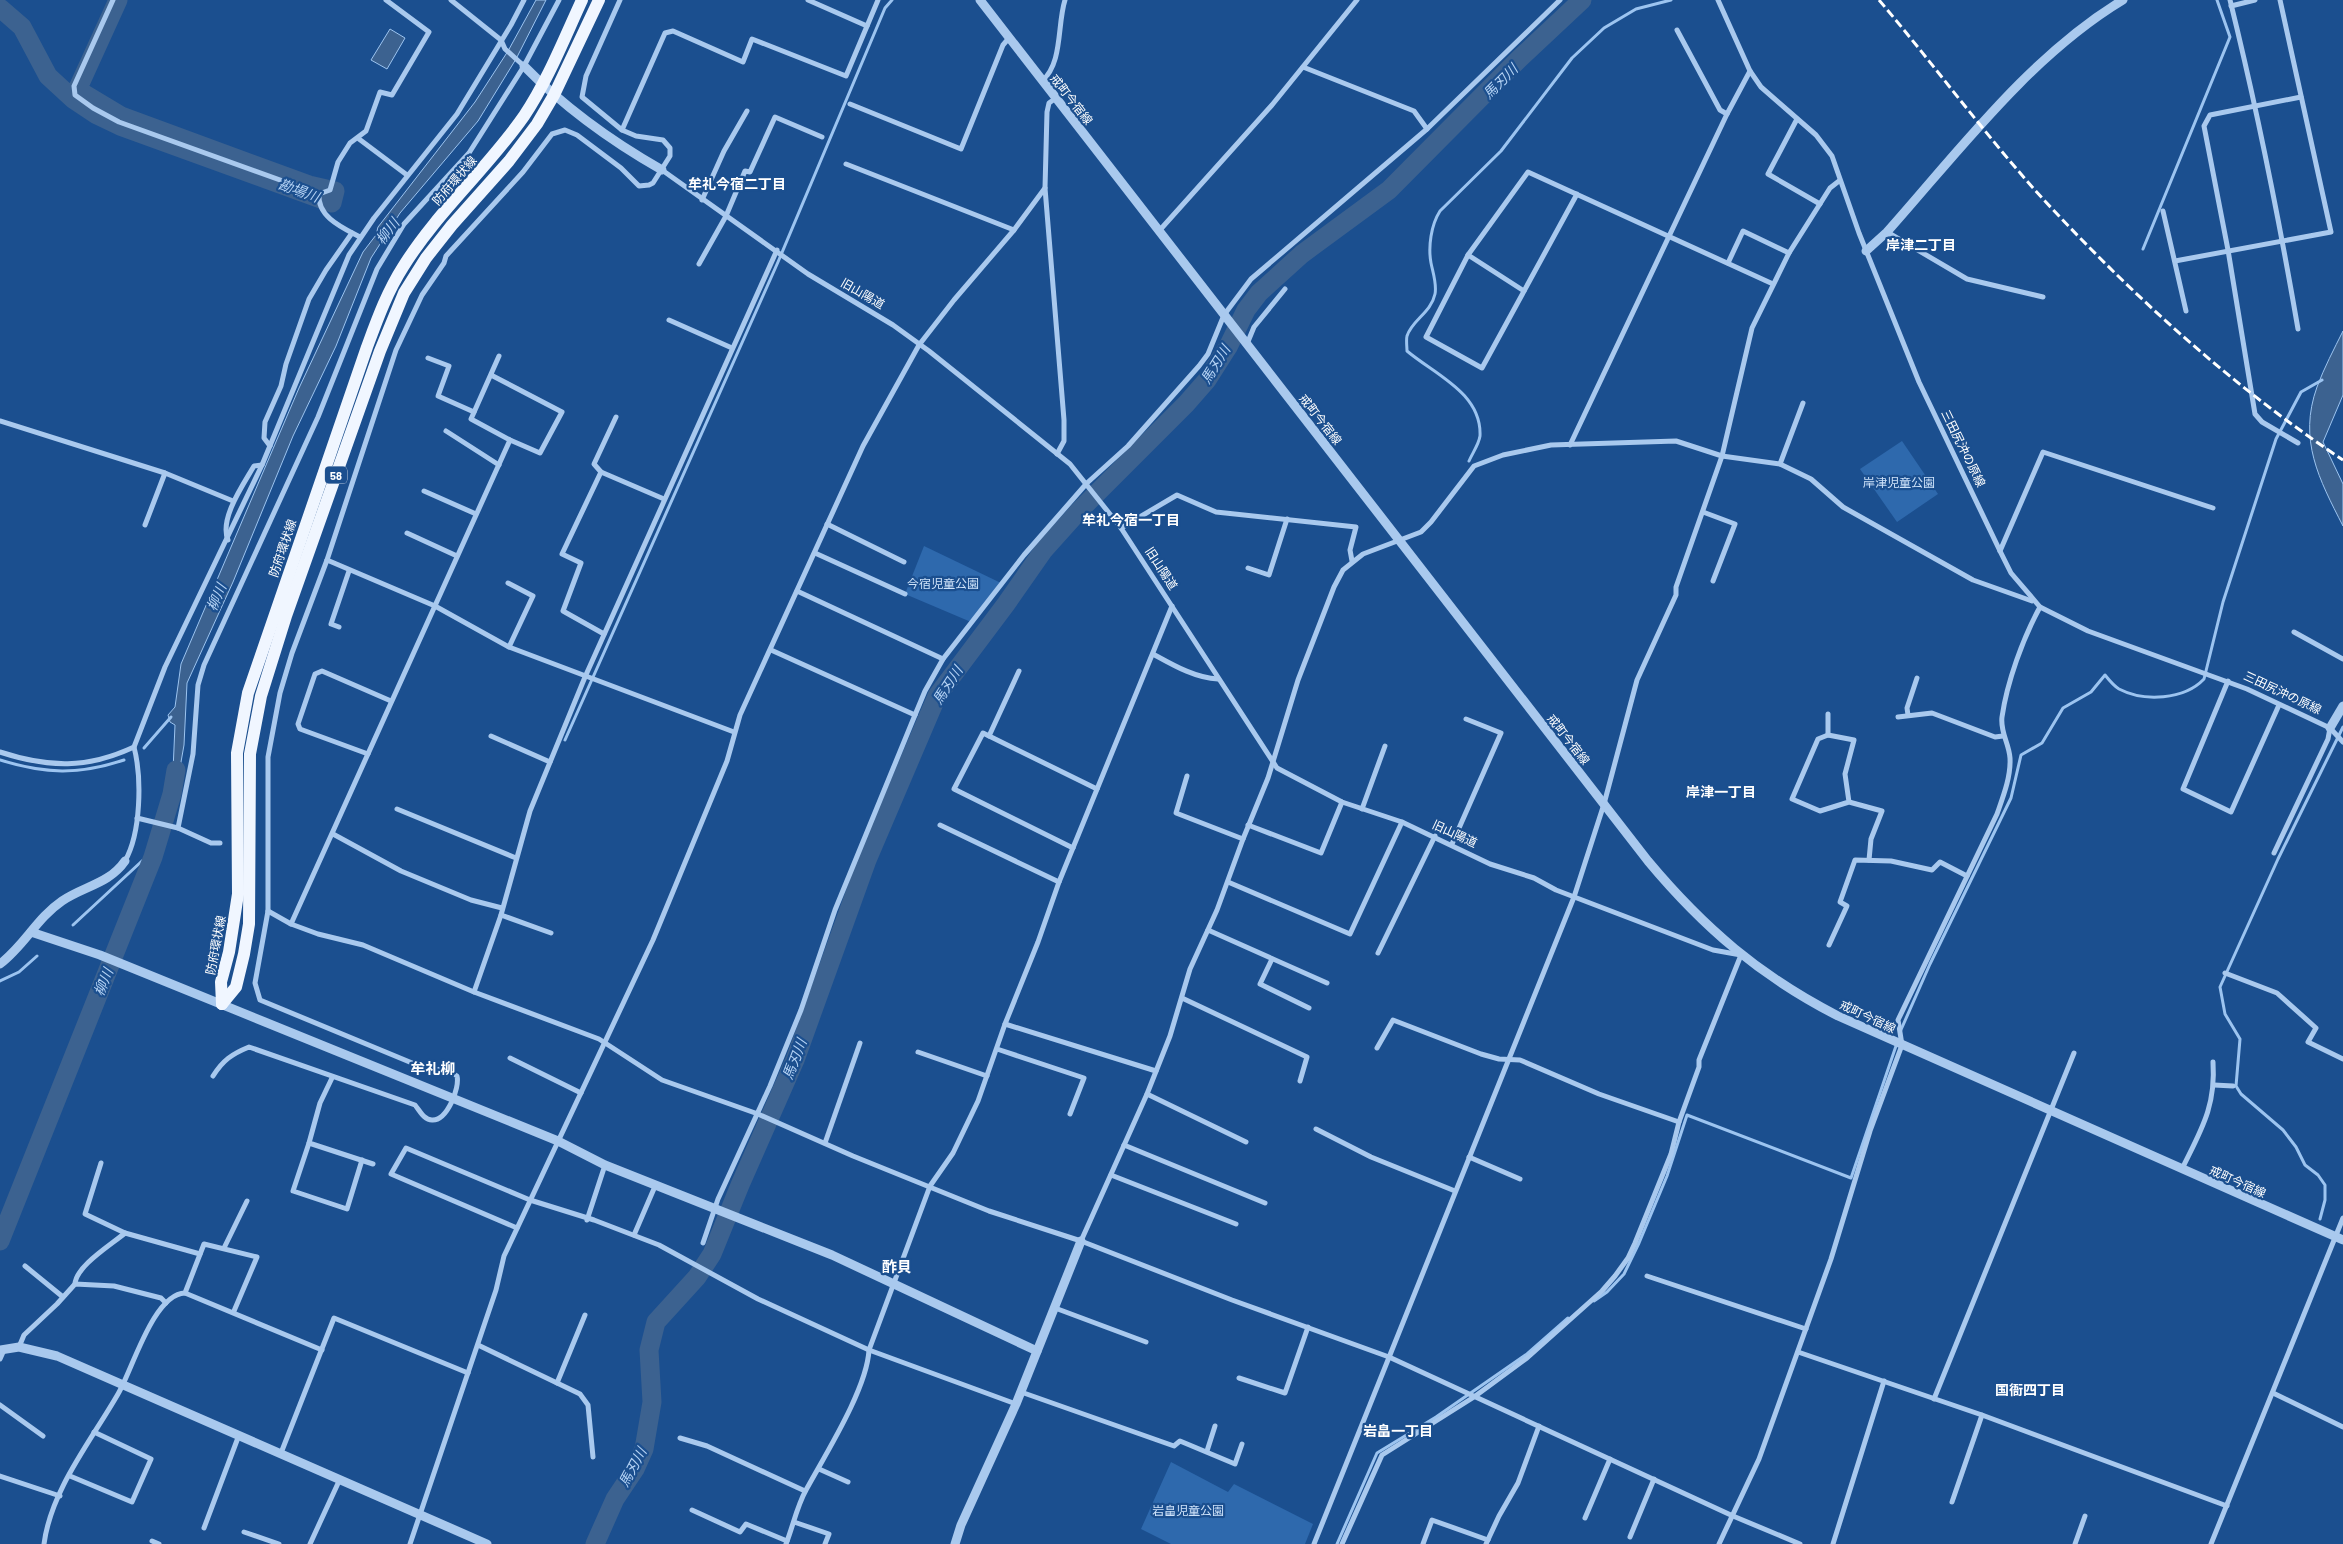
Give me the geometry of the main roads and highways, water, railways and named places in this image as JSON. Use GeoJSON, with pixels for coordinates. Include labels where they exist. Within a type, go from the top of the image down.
{"type":"FeatureCollection","features":[{"type":"Feature","properties":{"kind":"main road","name":"防府環状線"},"geometry":{"type":"LineString","coordinates":[[582,0],[543,84],[503,145],[413,252],[393,286],[367,347],[277,604],[248,693],[237,753],[238,894],[229,952],[221,982],[222,1004],[236,987],[249,924],[250,754],[261,696],[289,607],[380,351],[404,293],[426,258],[519,150],[554,95],[598,0]]}},
{"type":"Feature","properties":{"kind":"water"},"geometry":{"type":"Polygon","coordinates":[[[536,0],[546,0],[516,59],[478,121],[400,213],[371,258],[336,346],[293,436],[233,582],[187,683],[184,745],[178,779],[172,794],[175,725],[170,722],[168,715],[175,707],[181,664],[299,388],[363,252],[376,235],[378,227],[475,102],[508,51],[536,0]]]}},
{"type":"Feature","properties":{"kind":"water"},"geometry":{"type":"Polygon","coordinates":[[[390,29],[405,38],[387,69],[371,60],[390,29]]]}},
{"type":"Feature","properties":{"kind":"water"},"geometry":{"type":"Polygon","coordinates":[[[2343,331],[2343,395],[2323,442],[2343,484],[2343,526],[2319,475],[2311,442],[2310,424],[2317,387],[2343,331]]]}},
{"type":"Feature","properties":{"kind":"waterway","name":"勘場川"},"geometry":{"type":"LineString","coordinates":[[0,8],[22,27],[48,76],[73,99],[97,115],[120,126],[332,203],[335,191],[309,185],[121,116],[81,92],[78,88],[118,0]]}},
{"type":"Feature","properties":{"kind":"waterway"},"geometry":{"type":"LineString","coordinates":[[565,740],[778,262],[885,8],[892,0]]}},
{"type":"Feature","properties":{"kind":"waterway","name":"馬刃川"},"geometry":{"type":"LineString","coordinates":[[595,1544],[615,1499],[635,1469],[644,1449],[652,1402],[649,1350],[656,1322],[697,1277],[712,1254],[795,1060],[867,860],[937,696],[1043,551],[1078,512],[1186,404],[1207,380],[1228,347],[1246,310],[1259,293],[1302,254],[1389,190],[1519,59],[1582,0]]}},
{"type":"Feature","properties":{"kind":"waterway"},"geometry":{"type":"LineString","coordinates":[[1469,461],[1480,436],[1479,421],[1473,408],[1465,396],[1454,386],[1407,351],[1409,330],[1430,306],[1435,294],[1430,250],[1432,229],[1437,217],[1440,211],[1501,151],[1572,58],[1604,28],[1636,9],[1671,0]]}},
{"type":"Feature","properties":{"kind":"waterway"},"geometry":{"type":"LineString","coordinates":[[2143,249],[2230,37],[2217,0]]}},
{"type":"Feature","properties":{"kind":"waterway"},"geometry":{"type":"LineString","coordinates":[[1900,1032],[1930,964],[2011,798],[2021,755],[2042,743],[2063,708],[2091,692],[2105,675],[2119,689],[2140,696],[2152,697],[2175,695],[2196,686],[2204,679],[2223,602],[2276,439],[2301,392],[2322,380]]}},
{"type":"Feature","properties":{"kind":"waterway"},"geometry":{"type":"LineString","coordinates":[[144,748],[171,717]]}},
{"type":"Feature","properties":{"kind":"waterway"},"geometry":{"type":"LineString","coordinates":[[2320,1219],[2325,1200],[2325,1185],[2318,1175],[2305,1165],[2296,1147],[2283,1130],[2241,1094],[2236,1086],[2240,1039],[2225,1014],[2220,987],[2278,859],[2343,727]]}},
{"type":"Feature","properties":{"kind":"waterway"},"geometry":{"type":"LineString","coordinates":[[0,760],[32,768],[62,771],[92,768],[124,760]]}},
{"type":"Feature","properties":{"kind":"waterway","name":"柳川"},"geometry":{"type":"LineString","coordinates":[[0,1241],[153,857],[172,794],[176,770]]}},
{"type":"Feature","properties":{"kind":"waterway"},"geometry":{"type":"LineString","coordinates":[[73,925],[142,861],[153,857]]}},
{"type":"Feature","properties":{"kind":"waterway"},"geometry":{"type":"LineString","coordinates":[[0,981],[19,972],[37,956]]}},
{"type":"Feature","properties":{"kind":"waterway"},"geometry":{"type":"LineString","coordinates":[[1594,1301],[1607,1292],[1624,1274],[1667,1176],[1687,1115],[1851,1178],[1897,1043]]}},
{"type":"Feature","properties":{"kind":"waterway"},"geometry":{"type":"LineString","coordinates":[[1337,1544],[1377,1453],[1436,1417],[1527,1354],[1568,1318]]}},
{"type":"Feature","properties":{"kind":"railway"},"geometry":{"type":"LineString","coordinates":[[1879,0],[2022,175],[2113,271],[2223,371],[2302,432],[2343,460]]}},
{"type":"Feature","properties":{"kind":"district","name":"牟礼今宿二丁目"},"geometry":{"type":"Point","coordinates":[737,183]}},
{"type":"Feature","properties":{"kind":"district","name":"岸津二丁目"},"geometry":{"type":"Point","coordinates":[1921,244]}},
{"type":"Feature","properties":{"kind":"district","name":"牟礼今宿一丁目"},"geometry":{"type":"Point","coordinates":[1131,519]}},
{"type":"Feature","properties":{"kind":"district","name":"岸津一丁目"},"geometry":{"type":"Point","coordinates":[1721,791]}},
{"type":"Feature","properties":{"kind":"district","name":"牟礼柳"},"geometry":{"type":"Point","coordinates":[433,1068]}},
{"type":"Feature","properties":{"kind":"district","name":"酢貝"},"geometry":{"type":"Point","coordinates":[897,1266]}},
{"type":"Feature","properties":{"kind":"district","name":"国衙四丁目"},"geometry":{"type":"Point","coordinates":[2030,1389]}},
{"type":"Feature","properties":{"kind":"district","name":"岩畠一丁目"},"geometry":{"type":"Point","coordinates":[1398,1430]}},
{"type":"Feature","properties":{"kind":"park label","name":"岸津児童公園"},"geometry":{"type":"Point","coordinates":[1899,482]}},
{"type":"Feature","properties":{"kind":"park label","name":"今宿児童公園"},"geometry":{"type":"Point","coordinates":[943,583]}},
{"type":"Feature","properties":{"kind":"park label","name":"岩畠児童公園"},"geometry":{"type":"Point","coordinates":[1188,1510]}}]}
